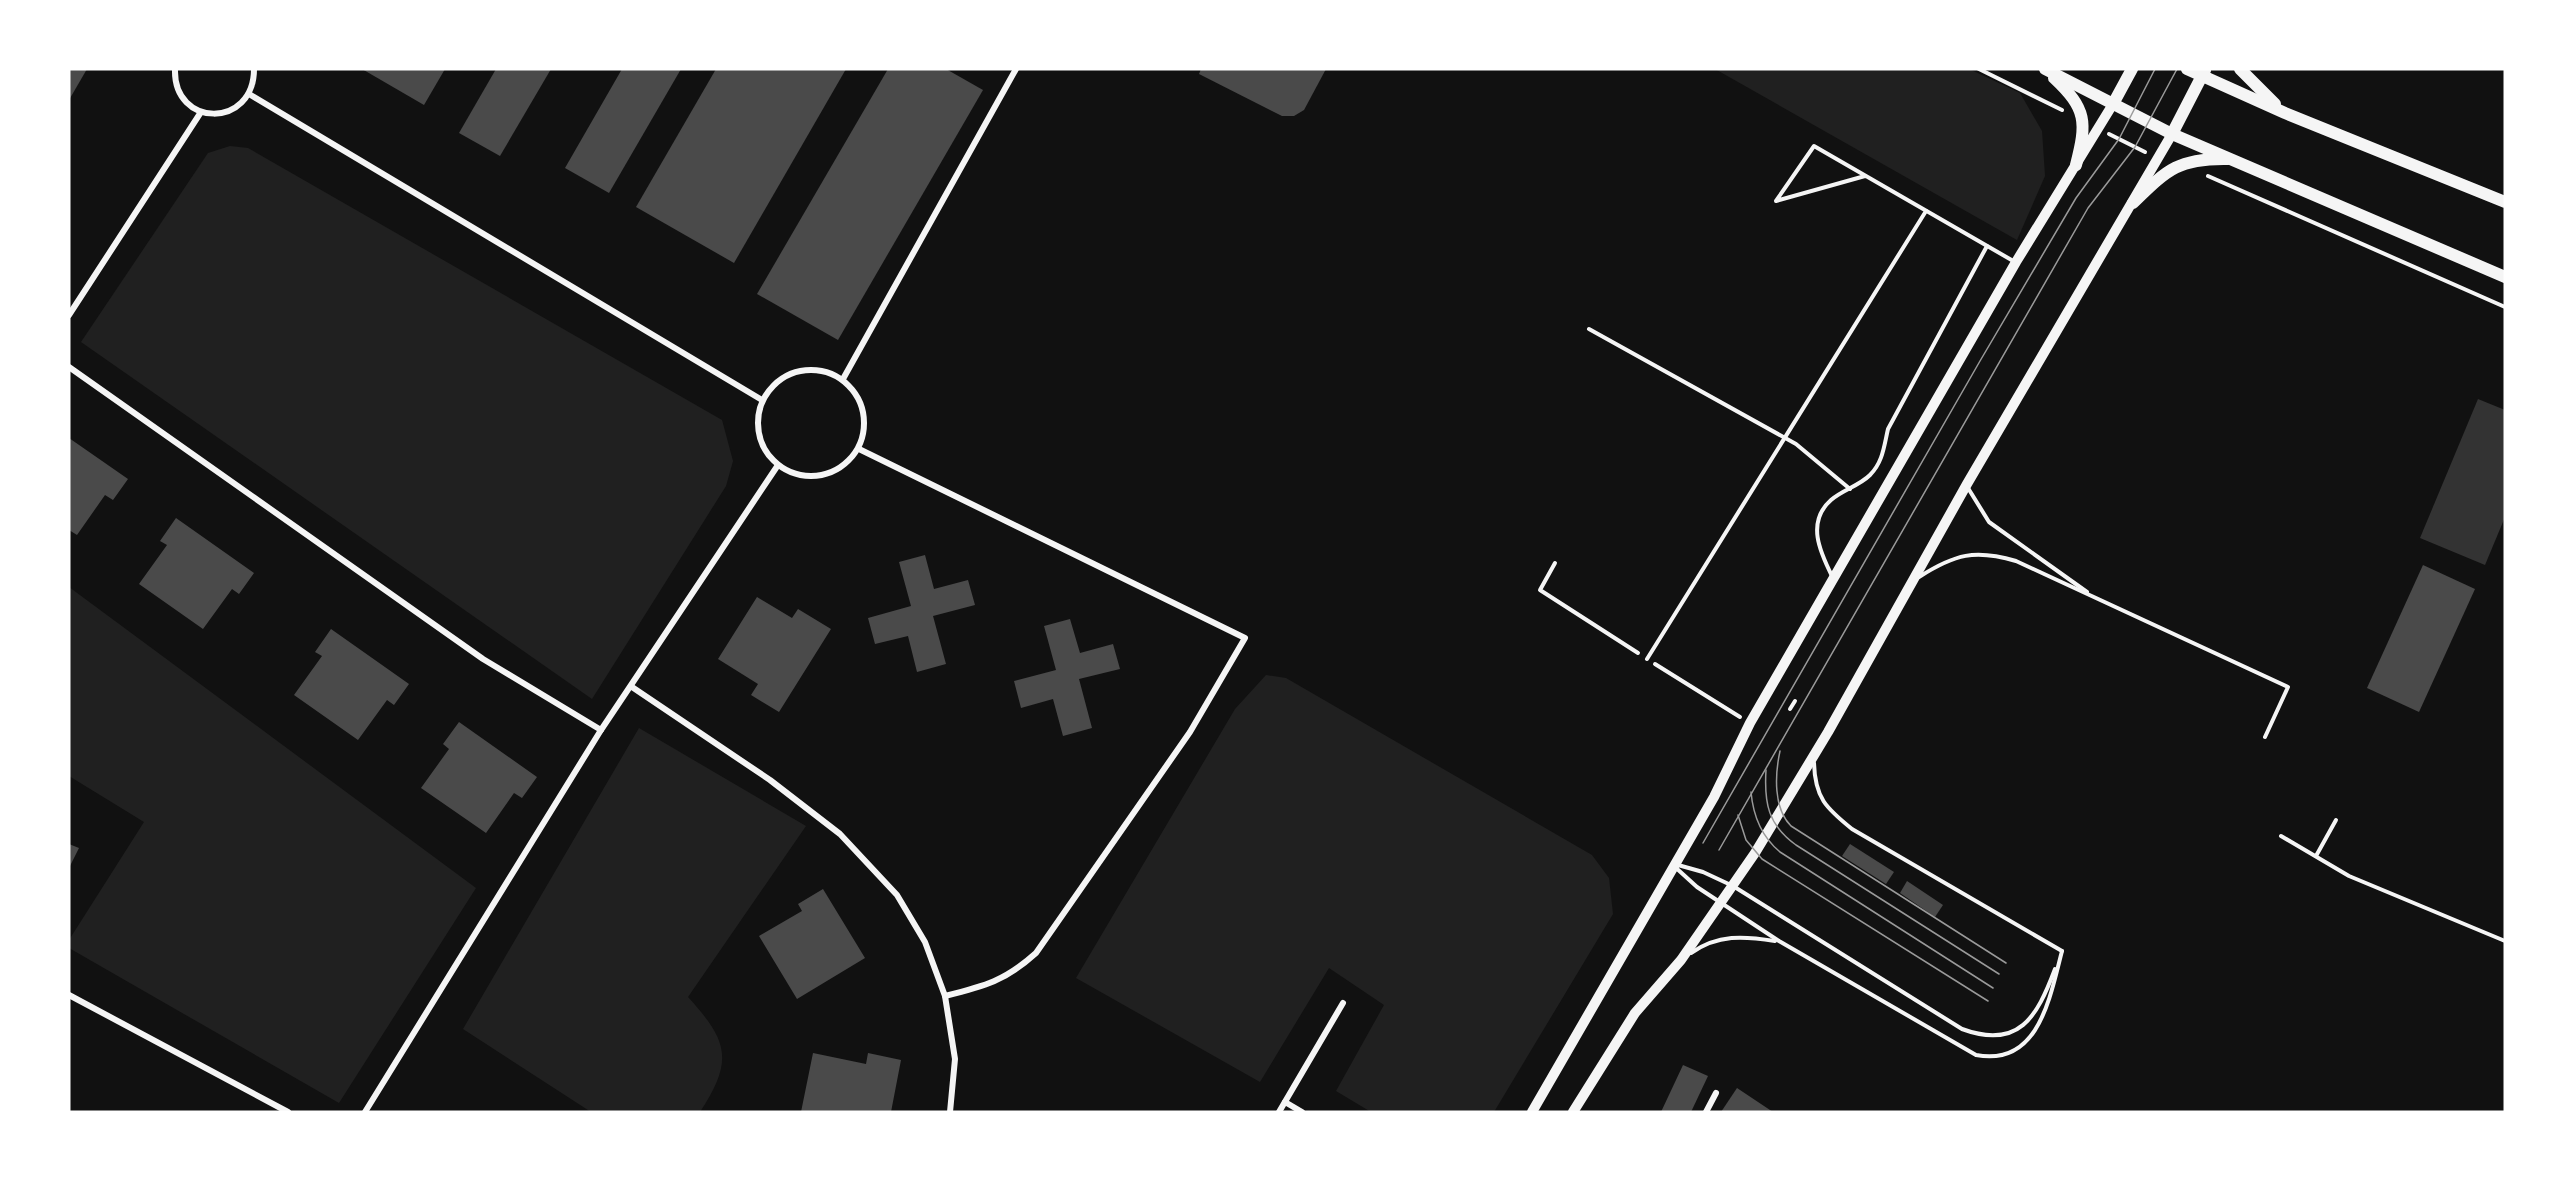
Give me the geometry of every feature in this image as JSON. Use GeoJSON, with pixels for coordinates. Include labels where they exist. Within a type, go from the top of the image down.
{"type":"FeatureCollection","features":[{"type":"Feature","properties":{"kind":"main road"},"geometry":{"type":"LineString","coordinates":[[2045,69],[2073,96],[2082,111],[2084,137],[2076,165]]}},
{"type":"Feature","properties":{"kind":"main road"},"geometry":{"type":"LineString","coordinates":[[2045,69],[2172,134],[2505,277]]}},
{"type":"Feature","properties":{"kind":"main road"},"geometry":{"type":"LineString","coordinates":[[2113,104],[2132,69]]}},
{"type":"Feature","properties":{"kind":"main road"},"geometry":{"type":"LineString","coordinates":[[2187,69],[2204,73],[2285,113],[2505,201]]}},
{"type":"Feature","properties":{"kind":"main road"},"geometry":{"type":"LineString","coordinates":[[2240,69],[2249,81],[2285,113]]}},
{"type":"Feature","properties":{"kind":"main road"},"geometry":{"type":"LineString","coordinates":[[2172,134],[2204,73]]}},
{"type":"Feature","properties":{"kind":"main road"},"geometry":{"type":"LineString","coordinates":[[2133,203],[2175,166],[2200,159],[2234,159]]}},
{"type":"Feature","properties":{"kind":"street"},"geometry":{"type":"LineString","coordinates":[[175,69],[179,94],[189,106],[215,115],[229,112],[241,105],[254,81],[254,69]]}},
{"type":"Feature","properties":{"kind":"street"},"geometry":{"type":"LineString","coordinates":[[843,379],[1016,69]]}},
{"type":"Feature","properties":{"kind":"street"},"geometry":{"type":"LineString","coordinates":[[249,94],[762,400]]}},
{"type":"Feature","properties":{"kind":"street"},"geometry":{"type":"LineString","coordinates":[[1532,1112],[1673,864],[1714,797],[1750,723],[2016,262],[2113,104]]}},
{"type":"Feature","properties":{"kind":"street"},"geometry":{"type":"LineString","coordinates":[[69,315],[201,112]]}},
{"type":"Feature","properties":{"kind":"street"},"geometry":{"type":"LineString","coordinates":[[1573,1112],[1635,1013],[1681,960],[1722,903],[1814,755],[1967,484],[2172,134]]}},
{"type":"Feature","properties":{"kind":"street"},"geometry":{"type":"LineString","coordinates":[[69,367],[483,658],[601,730]]}},
{"type":"Feature","properties":{"kind":"street"},"geometry":{"type":"LineString","coordinates":[[807,369],[826,371],[843,379],[858,395],[865,413],[865,431],[859,449],[847,463],[831,473],[813,476],[794,474],[778,465],[764,448],[758,431],[758,412],[762,400],[773,384],[789,374],[807,369]]}},
{"type":"Feature","properties":{"kind":"street"},"geometry":{"type":"LineString","coordinates":[[859,449],[1245,638],[1190,732],[1036,953],[1012,974],[983,987],[945,996]]}},
{"type":"Feature","properties":{"kind":"street"},"geometry":{"type":"LineString","coordinates":[[365,1112],[601,730],[632,687],[778,465]]}},
{"type":"Feature","properties":{"kind":"street"},"geometry":{"type":"LineString","coordinates":[[632,687],[770,780],[840,834],[897,895],[925,942],[945,996],[955,1059],[950,1112]]}},
{"type":"Feature","properties":{"kind":"street"},"geometry":{"type":"LineString","coordinates":[[69,995],[288,1112]]}},
{"type":"Feature","properties":{"kind":"street"},"geometry":{"type":"LineString","coordinates":[[1279,1112],[1344,1003]]}},
{"type":"Feature","properties":{"kind":"street"},"geometry":{"type":"LineString","coordinates":[[1706,1112],[1716,1093]]}},
{"type":"Feature","properties":{"kind":"street"},"geometry":{"type":"LineString","coordinates":[[1286,1102],[1302,1112]]}},
{"type":"Feature","properties":{"kind":"lane"},"geometry":{"type":"LineString","coordinates":[[1865,176],[1776,201],[1814,146],[2016,262]]}},
{"type":"Feature","properties":{"kind":"lane"},"geometry":{"type":"LineString","coordinates":[[1647,658],[1926,211]]}},
{"type":"Feature","properties":{"kind":"lane"},"geometry":{"type":"LineString","coordinates":[[1834,580],[1815,535],[1820,516],[1830,500],[1869,476],[1881,460],[1888,429],[1988,246]]}},
{"type":"Feature","properties":{"kind":"lane"},"geometry":{"type":"LineString","coordinates":[[1588,329],[1796,444],[1850,489]]}},
{"type":"Feature","properties":{"kind":"lane"},"geometry":{"type":"LineString","coordinates":[[1967,484],[1974,501],[1989,522],[2044,564],[2100,601]]}},
{"type":"Feature","properties":{"kind":"lane"},"geometry":{"type":"LineString","coordinates":[[1911,582],[1956,557],[1979,553],[2016,561],[2288,687],[2265,737]]}},
{"type":"Feature","properties":{"kind":"lane"},"geometry":{"type":"LineString","coordinates":[[1814,755],[1816,788],[1830,810],[1891,853],[2062,951]]}},
{"type":"Feature","properties":{"kind":"lane"},"geometry":{"type":"LineString","coordinates":[[1673,864],[1685,866],[1733,886],[1962,1029],[1978,1035],[2002,1036],[2014,1033],[2027,1022],[2047,992],[2062,951]]}},
{"type":"Feature","properties":{"kind":"lane"},"geometry":{"type":"LineString","coordinates":[[1673,864],[1697,887],[1779,941],[1965,1051],[1986,1057],[2012,1051],[2033,1036],[2052,994],[2062,951]]}},
{"type":"Feature","properties":{"kind":"lane"},"geometry":{"type":"LineString","coordinates":[[1681,960],[1702,945],[1731,936],[1779,941]]}},
{"type":"Feature","properties":{"kind":"path"},"geometry":{"type":"LineString","coordinates":[[1979,69],[2084,121]]}},
{"type":"Feature","properties":{"kind":"path"},"geometry":{"type":"LineString","coordinates":[[2099,128],[2158,158]]}},
{"type":"Feature","properties":{"kind":"path"},"geometry":{"type":"LineString","coordinates":[[2175,166],[2219,179],[2505,307]]}},
{"type":"Feature","properties":{"kind":"path"},"geometry":{"type":"LineString","coordinates":[[1555,562],[1539,590],[1730,711]]}},
{"type":"Feature","properties":{"kind":"path"},"geometry":{"type":"LineString","coordinates":[[1790,709],[1795,701]]}},
{"type":"Feature","properties":{"kind":"path"},"geometry":{"type":"LineString","coordinates":[[2316,856],[2336,820]]}},
{"type":"Feature","properties":{"kind":"path"},"geometry":{"type":"LineString","coordinates":[[2281,836],[2349,876],[2505,941]]}},
{"type":"Feature","properties":{"kind":"shaded area"},"geometry":{"type":"Polygon","coordinates":[[[1715,69],[1969,69],[2020,93],[2042,131],[2045,176],[2017,240],[1715,69]]]}},
{"type":"Feature","properties":{"kind":"shaded area"},"geometry":{"type":"Polygon","coordinates":[[[230,146],[248,148],[722,420],[733,461],[726,486],[592,699],[81,342],[208,153],[230,146]]]}},
{"type":"Feature","properties":{"kind":"shaded area"},"geometry":{"type":"Polygon","coordinates":[[[2478,399],[2505,410],[2505,517],[2485,565],[2420,538],[2478,399]]]}},
{"type":"Feature","properties":{"kind":"shaded area"},"geometry":{"type":"Polygon","coordinates":[[[69,587],[476,888],[339,1103],[69,948],[69,940],[144,822],[69,776],[69,587]]]}},
{"type":"Feature","properties":{"kind":"shaded area"},"geometry":{"type":"Polygon","coordinates":[[[1266,675],[1286,678],[1592,855],[1609,878],[1613,914],[1494,1112],[1371,1112],[1336,1091],[1384,1005],[1329,968],[1260,1082],[1076,978],[1235,709],[1266,675]]]}},
{"type":"Feature","properties":{"kind":"shaded area"},"geometry":{"type":"Polygon","coordinates":[[[639,728],[806,826],[688,997],[712,1026],[722,1051],[722,1064],[718,1078],[700,1112],[591,1112],[463,1029],[639,728]]]}},
{"type":"Feature","properties":{"kind":"building"},"geometry":{"type":"Polygon","coordinates":[[[69,69],[87,69],[69,100],[69,69]]]}},
{"type":"Feature","properties":{"kind":"building"},"geometry":{"type":"Polygon","coordinates":[[[362,69],[445,69],[424,105],[362,69]]]}},
{"type":"Feature","properties":{"kind":"building"},"geometry":{"type":"Polygon","coordinates":[[[496,69],[551,69],[500,156],[459,133],[496,69]]]}},
{"type":"Feature","properties":{"kind":"building"},"geometry":{"type":"Polygon","coordinates":[[[622,69],[681,69],[609,193],[565,168],[622,69]]]}},
{"type":"Feature","properties":{"kind":"building"},"geometry":{"type":"Polygon","coordinates":[[[716,69],[846,69],[734,263],[636,207],[716,69]]]}},
{"type":"Feature","properties":{"kind":"building"},"geometry":{"type":"Polygon","coordinates":[[[888,69],[946,69],[983,90],[838,340],[757,294],[888,69]]]}},
{"type":"Feature","properties":{"kind":"building"},"geometry":{"type":"Polygon","coordinates":[[[1201,69],[1326,69],[1304,110],[1294,116],[1282,116],[1199,74],[1201,69]]]}},
{"type":"Feature","properties":{"kind":"building"},"geometry":{"type":"Polygon","coordinates":[[[69,438],[128,479],[113,500],[105,495],[77,535],[69,530],[69,438]]]}},
{"type":"Feature","properties":{"kind":"building"},"geometry":{"type":"Polygon","coordinates":[[[176,518],[254,573],[239,594],[232,589],[203,629],[139,584],[167,545],[160,541],[176,518]]]}},
{"type":"Feature","properties":{"kind":"building"},"geometry":{"type":"Polygon","coordinates":[[[925,555],[934,589],[968,580],[975,605],[933,616],[946,664],[917,672],[908,636],[875,644],[868,618],[911,606],[899,562],[925,555]]]}},
{"type":"Feature","properties":{"kind":"building"},"geometry":{"type":"Polygon","coordinates":[[[2423,565],[2475,589],[2419,712],[2367,688],[2423,565]]]}},
{"type":"Feature","properties":{"kind":"building"},"geometry":{"type":"Polygon","coordinates":[[[757,597],[792,618],[798,609],[831,629],[779,712],[751,695],[758,684],[718,659],[757,597]]]}},
{"type":"Feature","properties":{"kind":"building"},"geometry":{"type":"Polygon","coordinates":[[[1070,619],[1080,653],[1113,644],[1120,669],[1079,679],[1092,728],[1063,736],[1053,699],[1021,708],[1014,681],[1056,670],[1044,626],[1070,619]]]}},
{"type":"Feature","properties":{"kind":"building"},"geometry":{"type":"Polygon","coordinates":[[[331,629],[409,684],[394,705],[387,700],[358,740],[294,695],[322,656],[315,652],[331,629]]]}},
{"type":"Feature","properties":{"kind":"building"},"geometry":{"type":"Polygon","coordinates":[[[459,722],[537,777],[522,798],[514,793],[486,833],[421,788],[449,749],[443,744],[459,722]]]}},
{"type":"Feature","properties":{"kind":"building"},"geometry":{"type":"Polygon","coordinates":[[[69,844],[79,848],[69,868],[69,844]]]}},
{"type":"Feature","properties":{"kind":"building"},"geometry":{"type":"Polygon","coordinates":[[[1850,844],[1894,872],[1886,884],[1842,856],[1850,844]]]}},
{"type":"Feature","properties":{"kind":"building"},"geometry":{"type":"Polygon","coordinates":[[[1907,881],[1943,905],[1935,917],[1900,893],[1907,881]]]}},
{"type":"Feature","properties":{"kind":"building"},"geometry":{"type":"Polygon","coordinates":[[[823,889],[865,958],[797,999],[759,936],[802,911],[798,904],[823,889]]]}},
{"type":"Feature","properties":{"kind":"building"},"geometry":{"type":"Polygon","coordinates":[[[813,1053],[866,1064],[868,1053],[901,1060],[891,1112],[801,1112],[813,1053]]]}},
{"type":"Feature","properties":{"kind":"building"},"geometry":{"type":"Polygon","coordinates":[[[1683,1065],[1708,1076],[1691,1112],[1661,1112],[1683,1065]]]}},
{"type":"Feature","properties":{"kind":"building"},"geometry":{"type":"Polygon","coordinates":[[[1737,1088],[1773,1112],[1721,1112],[1737,1088]]]}},
{"type":"Feature","properties":{"kind":"tram line"},"geometry":{"type":"LineString","coordinates":[[1703,843],[2076,198],[2119,139],[2155,69]]}},
{"type":"Feature","properties":{"kind":"tram line"},"geometry":{"type":"LineString","coordinates":[[1719,850],[2088,208],[2135,147],[2177,69]]}},
{"type":"Feature","properties":{"kind":"tram line"},"geometry":{"type":"LineString","coordinates":[[1780,751],[1777,770],[1778,800],[1785,819],[1791,826],[2006,963]]}},
{"type":"Feature","properties":{"kind":"tram line"},"geometry":{"type":"LineString","coordinates":[[1766,770],[1766,793],[1770,812],[1779,829],[1796,845],[1999,974]]}},
{"type":"Feature","properties":{"kind":"tram line"},"geometry":{"type":"LineString","coordinates":[[1751,792],[1759,825],[1768,840],[1780,852],[1993,988]]}},
{"type":"Feature","properties":{"kind":"tram line"},"geometry":{"type":"LineString","coordinates":[[1738,815],[1746,840],[1762,859],[1988,1001]]}}]}
